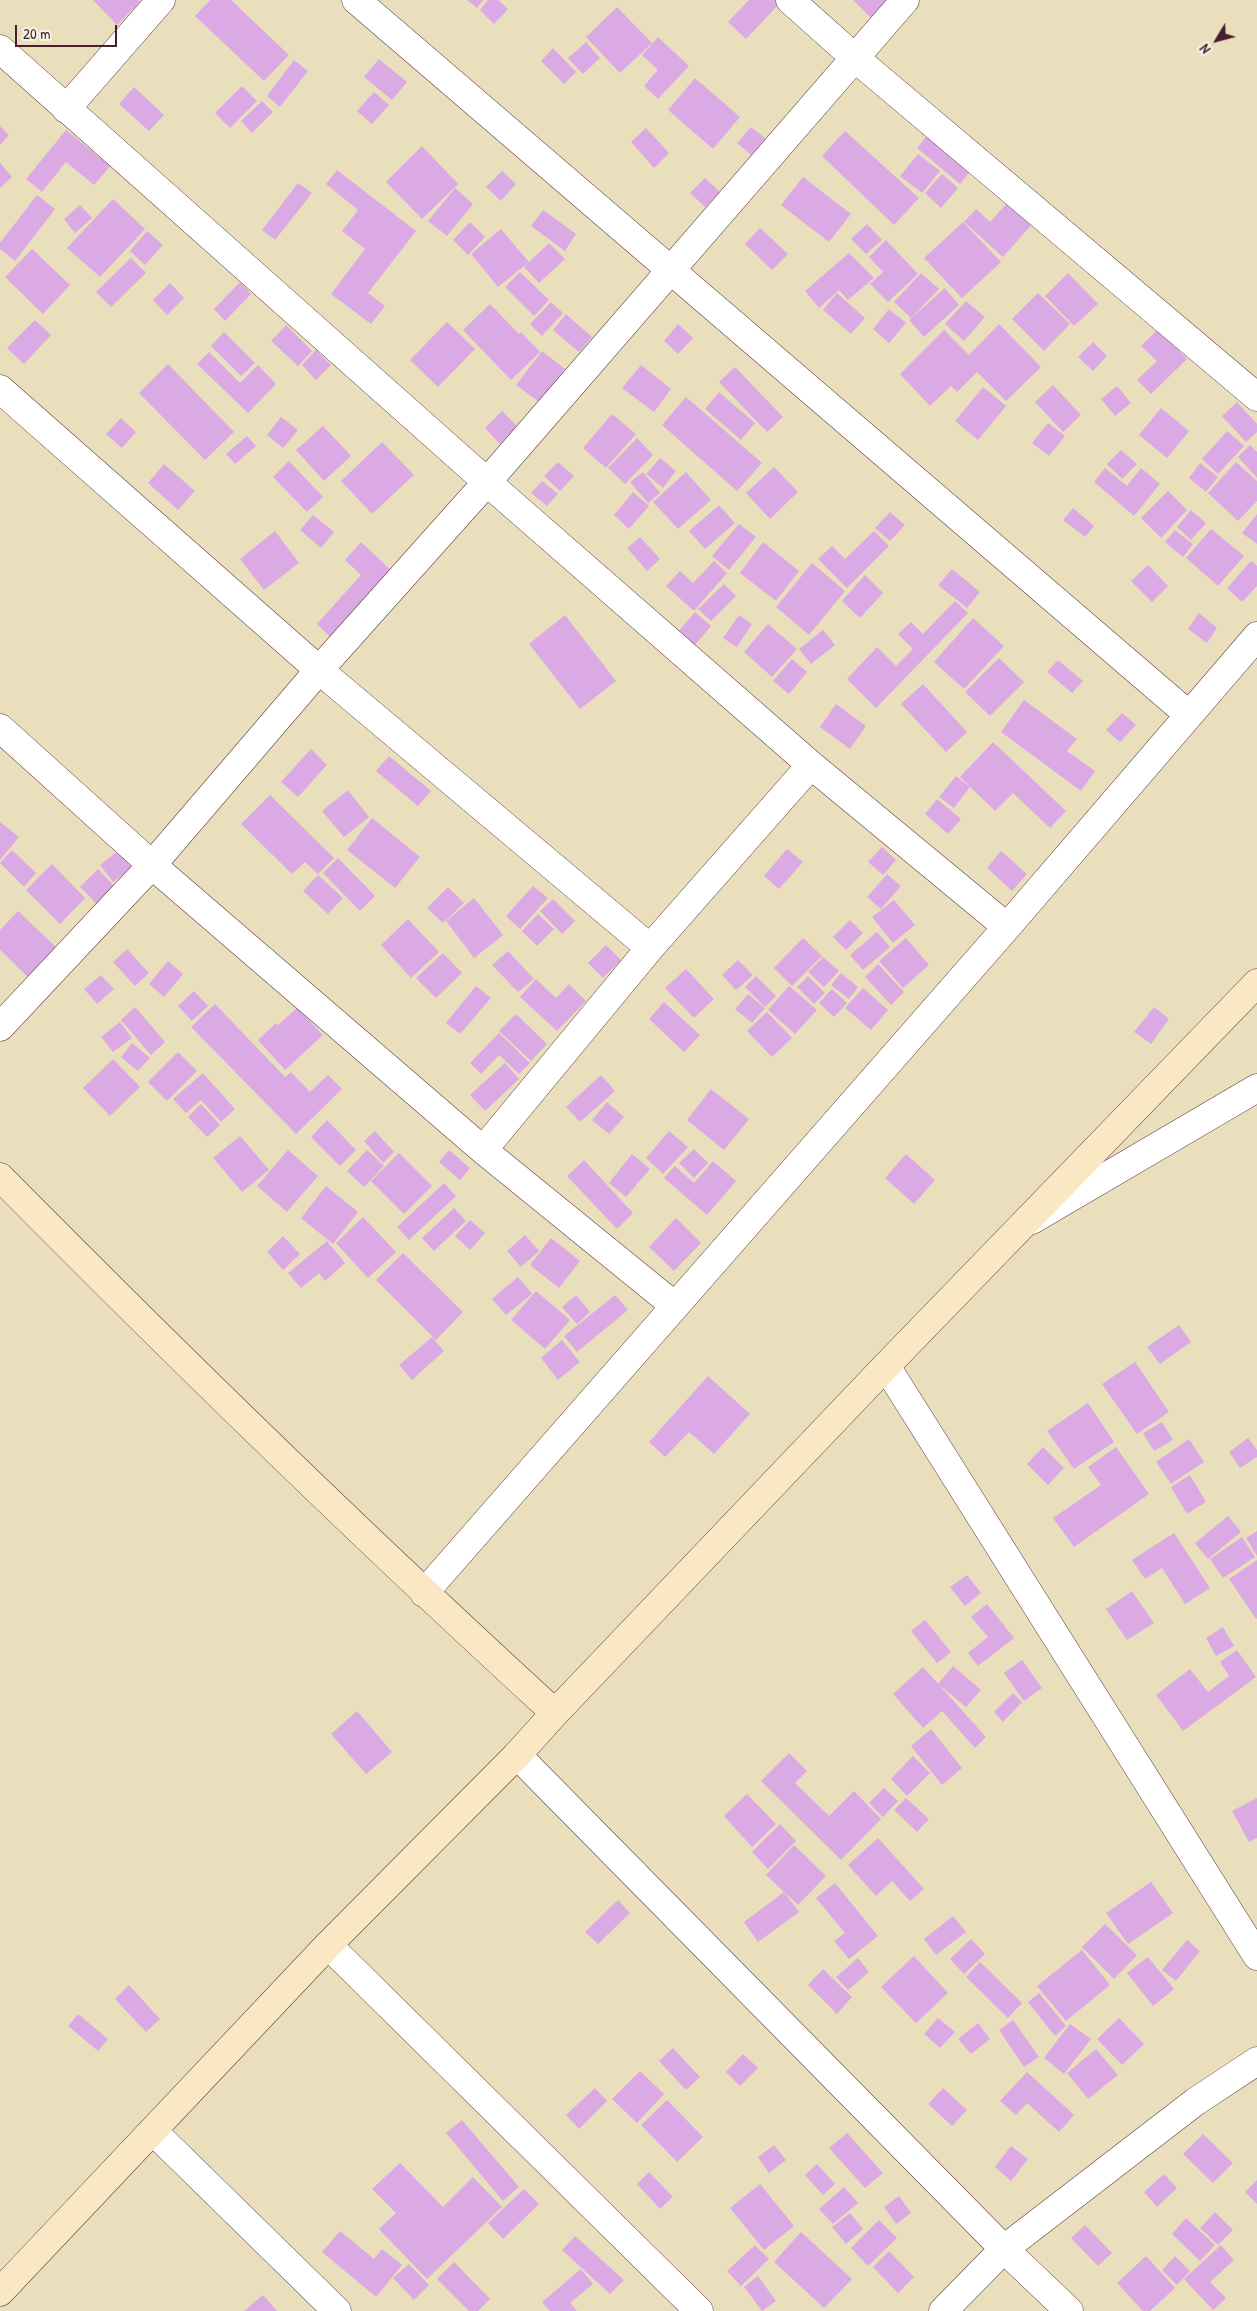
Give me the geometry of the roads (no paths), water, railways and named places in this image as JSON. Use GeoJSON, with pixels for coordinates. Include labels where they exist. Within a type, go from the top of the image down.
{"type":"FeatureCollection","features":[{"type":"Feature","properties":{"kind":"main road"},"geometry":{"type":"LineString","coordinates":[[0,2292],[328,1945],[517,1756],[555,1713],[886,1366],[1257,983]]}},
{"type":"Feature","properties":{"kind":"main road"},"geometry":{"type":"LineString","coordinates":[[0,1177],[180,1359],[424,1593],[555,1713]]}},
{"type":"Feature","properties":{"kind":"street"},"geometry":{"type":"LineString","coordinates":[[66,108],[161,0]]}},
{"type":"Feature","properties":{"kind":"street"},"geometry":{"type":"LineString","coordinates":[[356,0],[1189,715]]}},
{"type":"Feature","properties":{"kind":"street"},"geometry":{"type":"LineString","coordinates":[[790,0],[855,58],[1257,397]]}},
{"type":"Feature","properties":{"kind":"street"},"geometry":{"type":"LineString","coordinates":[[0,1027],[152,865],[319,670],[487,482],[906,0]]}},
{"type":"Feature","properties":{"kind":"street"},"geometry":{"type":"LineString","coordinates":[[0,49],[487,482],[811,765],[1007,927]]}},
{"type":"Feature","properties":{"kind":"street"},"geometry":{"type":"LineString","coordinates":[[0,389],[319,670],[650,948]]}},
{"type":"Feature","properties":{"kind":"street"},"geometry":{"type":"LineString","coordinates":[[424,1593],[1007,927],[1257,636]]}},
{"type":"Feature","properties":{"kind":"street"},"geometry":{"type":"LineString","coordinates":[[0,728],[152,865],[484,1150],[675,1306]]}},
{"type":"Feature","properties":{"kind":"street"},"geometry":{"type":"LineString","coordinates":[[484,1150],[650,948],[811,765]]}},
{"type":"Feature","properties":{"kind":"street"},"geometry":{"type":"LineString","coordinates":[[1021,1227],[1257,1088]]}},
{"type":"Feature","properties":{"kind":"street"},"geometry":{"type":"LineString","coordinates":[[886,1366],[1257,1956]]}},
{"type":"Feature","properties":{"kind":"street"},"geometry":{"type":"LineString","coordinates":[[517,1756],[1004,2249],[1069,2311]]}},
{"type":"Feature","properties":{"kind":"street"},"geometry":{"type":"LineString","coordinates":[[328,1945],[699,2311]]}},
{"type":"Feature","properties":{"kind":"street"},"geometry":{"type":"LineString","coordinates":[[943,2311],[1004,2249],[1195,2102],[1257,2061]]}},
{"type":"Feature","properties":{"kind":"street"},"geometry":{"type":"LineString","coordinates":[[153,2130],[337,2311]]}}]}
